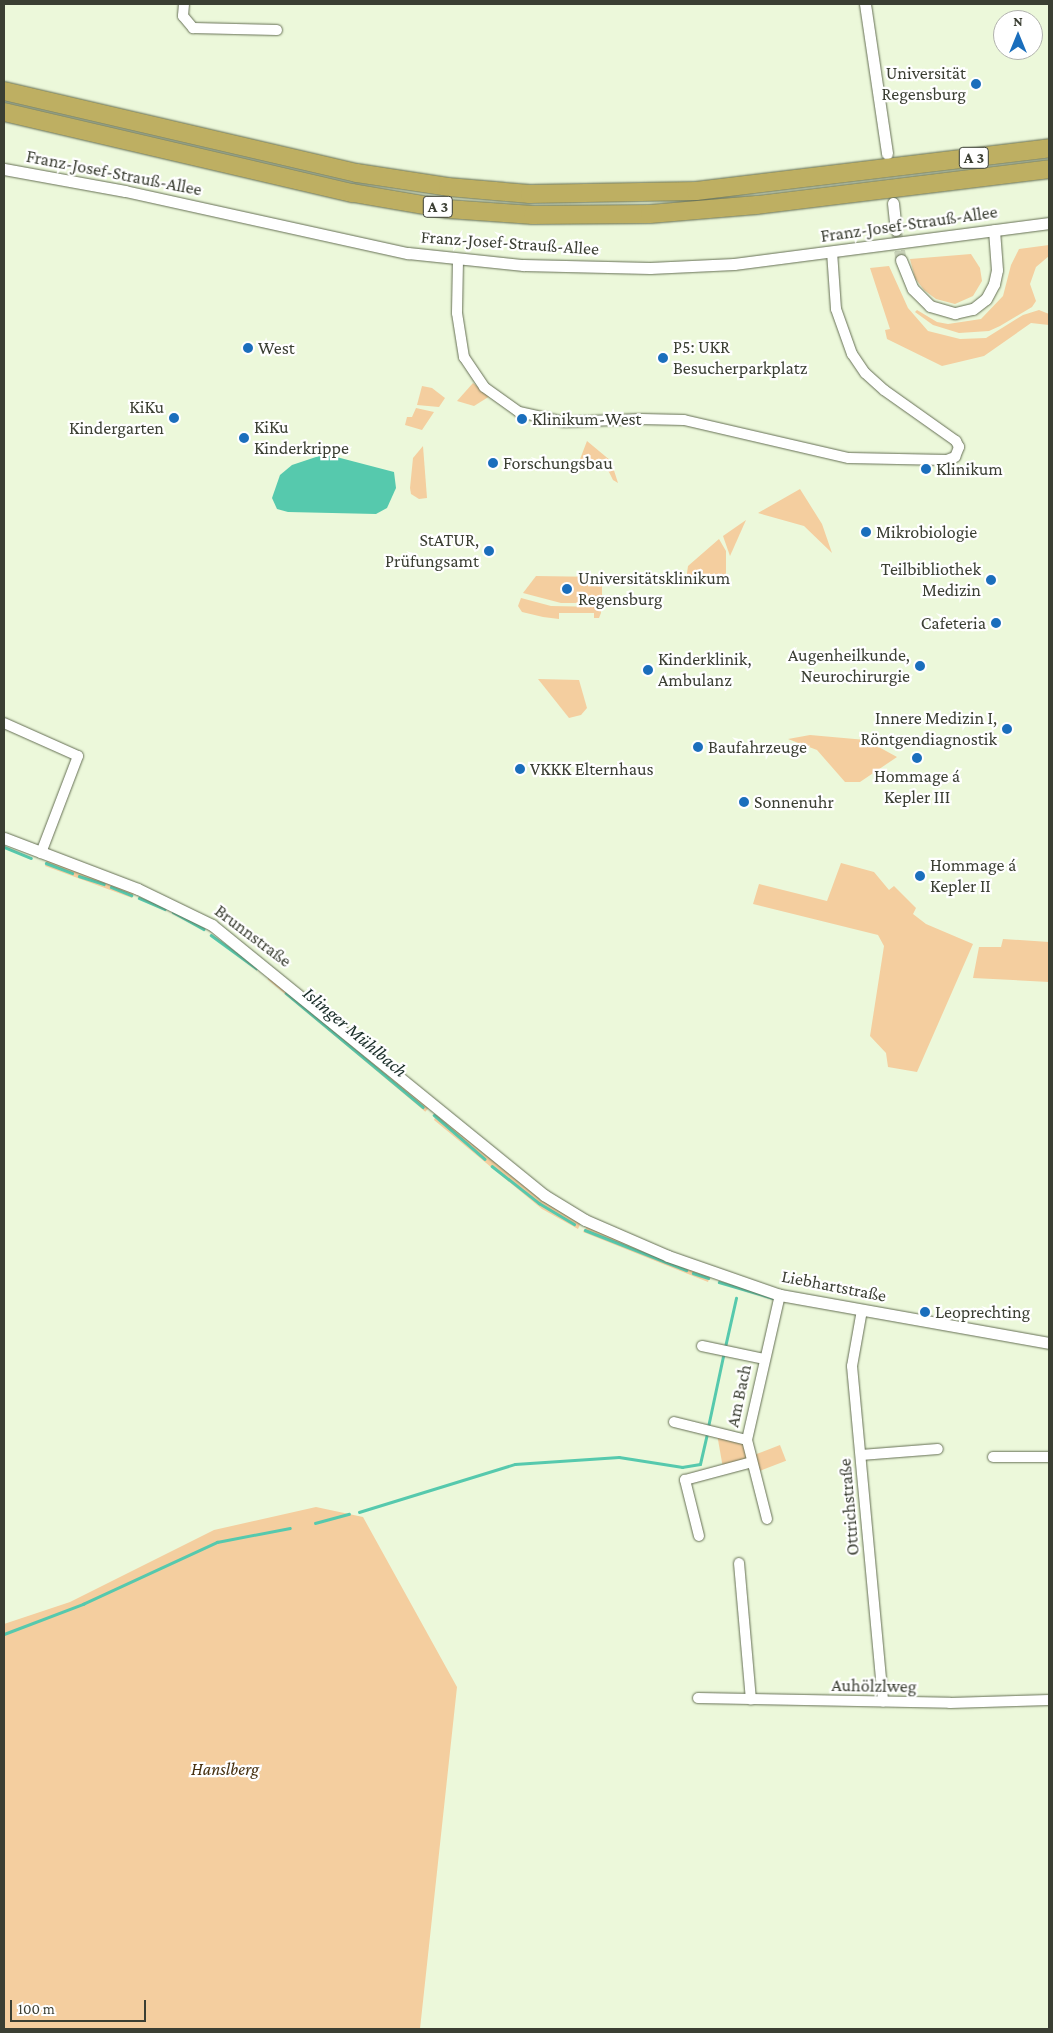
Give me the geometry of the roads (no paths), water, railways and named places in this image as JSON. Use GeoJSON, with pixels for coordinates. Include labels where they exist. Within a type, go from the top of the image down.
{"type":"FeatureCollection","features":[{"type":"Feature","properties":{"kind":"highway","name":"A 3"},"geometry":{"type":"LineString","coordinates":[[4,91],[338,169],[448,188],[530,194],[696,191],[1049,148]]}},
{"type":"Feature","properties":{"kind":"highway","name":"A 3"},"geometry":{"type":"LineString","coordinates":[[4,112],[344,192],[448,209],[533,215],[650,214],[748,206],[1049,169]]}},
{"type":"Feature","properties":{"kind":"street"},"geometry":{"type":"LineString","coordinates":[[184,4],[183,16],[193,28],[277,30]]}},
{"type":"Feature","properties":{"kind":"street"},"geometry":{"type":"LineString","coordinates":[[865,4],[869,16],[887,154]]}},
{"type":"Feature","properties":{"kind":"street"},"geometry":{"type":"LineString","coordinates":[[869,16],[871,4]]}},
{"type":"Feature","properties":{"kind":"street","name":"Franz-Josef-Strauß-Allee"},"geometry":{"type":"LineString","coordinates":[[4,169],[95,185],[408,253],[524,266],[650,268],[734,264],[1049,223]]}},
{"type":"Feature","properties":{"kind":"street"},"geometry":{"type":"LineString","coordinates":[[893,203],[896,230]]}},
{"type":"Feature","properties":{"kind":"street"},"geometry":{"type":"LineString","coordinates":[[901,260],[913,290],[930,306],[955,313],[973,309],[986,299],[994,284],[997,270],[994,230]]}},
{"type":"Feature","properties":{"kind":"street"},"geometry":{"type":"LineString","coordinates":[[458,260],[456,313],[464,358],[484,387],[519,412],[564,422],[641,418],[690,421],[849,458],[931,460],[954,457],[959,447],[956,441],[884,390],[865,373],[852,354],[836,309],[832,252]]}},
{"type":"Feature","properties":{"kind":"street"},"geometry":{"type":"LineString","coordinates":[[4,723],[78,756],[41,853]]}},
{"type":"Feature","properties":{"kind":"street","name":"Brunnstraße"},"geometry":{"type":"LineString","coordinates":[[4,838],[138,889],[212,925],[544,1195],[585,1220],[620,1234]]}},
{"type":"Feature","properties":{"kind":"street","name":"Liebhartstraße"},"geometry":{"type":"LineString","coordinates":[[620,1234],[668,1256],[779,1298],[862,1310],[1049,1343]]}},
{"type":"Feature","properties":{"kind":"street","name":"Am Bach"},"geometry":{"type":"LineString","coordinates":[[767,1519],[747,1440],[779,1298]]}},
{"type":"Feature","properties":{"kind":"street","name":"Ottrichstraße"},"geometry":{"type":"LineString","coordinates":[[862,1310],[852,1366],[883,1702]]}},
{"type":"Feature","properties":{"kind":"street","name":"Am Bach"},"geometry":{"type":"LineString","coordinates":[[702,1346],[764,1359]]}},
{"type":"Feature","properties":{"kind":"street","name":"Am Bach"},"geometry":{"type":"LineString","coordinates":[[674,1422],[747,1440]]}},
{"type":"Feature","properties":{"kind":"street"},"geometry":{"type":"LineString","coordinates":[[860,1454],[938,1448]]}},
{"type":"Feature","properties":{"kind":"street"},"geometry":{"type":"LineString","coordinates":[[993,1457],[1049,1457]]}},
{"type":"Feature","properties":{"kind":"street"},"geometry":{"type":"LineString","coordinates":[[699,1536],[685,1480],[752,1462]]}},
{"type":"Feature","properties":{"kind":"street"},"geometry":{"type":"LineString","coordinates":[[739,1563],[751,1699]]}},
{"type":"Feature","properties":{"kind":"street","name":"Auhölzlweg"},"geometry":{"type":"LineString","coordinates":[[698,1698],[883,1702],[1049,1700]]}},
{"type":"Feature","properties":{"kind":"water"},"geometry":{"type":"Polygon","coordinates":[[[325,454],[394,472],[396,488],[387,508],[376,514],[288,512],[277,509],[272,498],[280,475],[292,465],[325,454]]]}},
{"type":"Feature","properties":{"kind":"waterway","name":"Islinger Mühlbach"},"geometry":{"type":"LineString","coordinates":[[4,847],[31,858]]}},
{"type":"Feature","properties":{"kind":"waterway","name":"Islinger Mühlbach"},"geometry":{"type":"LineString","coordinates":[[46,863],[72,873]]}},
{"type":"Feature","properties":{"kind":"waterway","name":"Islinger Mühlbach"},"geometry":{"type":"LineString","coordinates":[[79,876],[104,884]]}},
{"type":"Feature","properties":{"kind":"waterway","name":"Islinger Mühlbach"},"geometry":{"type":"LineString","coordinates":[[111,887],[131,895]]}},
{"type":"Feature","properties":{"kind":"waterway","name":"Islinger Mühlbach"},"geometry":{"type":"LineString","coordinates":[[139,898],[165,909]]}},
{"type":"Feature","properties":{"kind":"waterway","name":"Islinger Mühlbach"},"geometry":{"type":"LineString","coordinates":[[173,912],[204,929]]}},
{"type":"Feature","properties":{"kind":"waterway","name":"Islinger Mühlbach"},"geometry":{"type":"LineString","coordinates":[[211,935],[256,968]]}},
{"type":"Feature","properties":{"kind":"waterway","name":"Islinger Mühlbach"},"geometry":{"type":"LineString","coordinates":[[286,993],[423,1107]]}},
{"type":"Feature","properties":{"kind":"waterway","name":"Islinger Mühlbach"},"geometry":{"type":"LineString","coordinates":[[434,1115],[485,1159]]}},
{"type":"Feature","properties":{"kind":"waterway","name":"Islinger Mühlbach"},"geometry":{"type":"LineString","coordinates":[[492,1166],[539,1203],[574,1224]]}},
{"type":"Feature","properties":{"kind":"waterway","name":"Islinger Mühlbach"},"geometry":{"type":"LineString","coordinates":[[585,1230],[686,1270]]}},
{"type":"Feature","properties":{"kind":"waterway","name":"Islinger Mühlbach"},"geometry":{"type":"LineString","coordinates":[[693,1273],[708,1278]]}},
{"type":"Feature","properties":{"kind":"waterway","name":"Islinger Mühlbach"},"geometry":{"type":"LineString","coordinates":[[719,1282],[773,1298]]}},
{"type":"Feature","properties":{"kind":"waterway"},"geometry":{"type":"LineString","coordinates":[[725,1347],[736,1298]]}},
{"type":"Feature","properties":{"kind":"waterway"},"geometry":{"type":"LineString","coordinates":[[708,1427],[724,1352]]}},
{"type":"Feature","properties":{"kind":"waterway"},"geometry":{"type":"LineString","coordinates":[[359,1512],[515,1464],[619,1457],[682,1467],[700,1464],[707,1433]]}},
{"type":"Feature","properties":{"kind":"waterway"},"geometry":{"type":"LineString","coordinates":[[315,1523],[349,1514]]}},
{"type":"Feature","properties":{"kind":"waterway"},"geometry":{"type":"LineString","coordinates":[[4,1634],[83,1604],[217,1542],[290,1528]]}},
{"type":"Feature","properties":{"kind":"tunnel"},"geometry":{"type":"LineString","coordinates":[[897,234],[901,260]]}},
{"type":"Feature","properties":{"kind":"place","name":"Universität Regensburg"},"geometry":{"type":"Point","coordinates":[976,84]}},
{"type":"Feature","properties":{"kind":"place","name":"West"},"geometry":{"type":"Point","coordinates":[248,348]}},
{"type":"Feature","properties":{"kind":"place","name":"P5: UKR Besucherparkplatz"},"geometry":{"type":"Point","coordinates":[663,358]}},
{"type":"Feature","properties":{"kind":"place","name":"KiKu Kindergarten"},"geometry":{"type":"Point","coordinates":[174,418]}},
{"type":"Feature","properties":{"kind":"place","name":"Klinikum-West"},"geometry":{"type":"Point","coordinates":[522,419]}},
{"type":"Feature","properties":{"kind":"place","name":"KiKu Kinderkrippe"},"geometry":{"type":"Point","coordinates":[244,438]}},
{"type":"Feature","properties":{"kind":"place","name":"Forschungsbau"},"geometry":{"type":"Point","coordinates":[493,463]}},
{"type":"Feature","properties":{"kind":"place","name":"Klinikum"},"geometry":{"type":"Point","coordinates":[926,469]}},
{"type":"Feature","properties":{"kind":"place","name":"Mikrobiologie"},"geometry":{"type":"Point","coordinates":[866,532]}},
{"type":"Feature","properties":{"kind":"place","name":"StATUR, Prüfungsamt"},"geometry":{"type":"Point","coordinates":[489,551]}},
{"type":"Feature","properties":{"kind":"place","name":"Teilbibliothek Medizin"},"geometry":{"type":"Point","coordinates":[991,580]}},
{"type":"Feature","properties":{"kind":"place","name":"Universitätsklinikum Regensburg"},"geometry":{"type":"Point","coordinates":[567,589]}},
{"type":"Feature","properties":{"kind":"place","name":"Cafeteria"},"geometry":{"type":"Point","coordinates":[996,623]}},
{"type":"Feature","properties":{"kind":"place","name":"Augenheilkunde, Neurochirurgie"},"geometry":{"type":"Point","coordinates":[920,666]}},
{"type":"Feature","properties":{"kind":"place","name":"Kinderklinik, Ambulanz"},"geometry":{"type":"Point","coordinates":[648,670]}},
{"type":"Feature","properties":{"kind":"place","name":"Innere Medizin I, Röntgendiagnostik"},"geometry":{"type":"Point","coordinates":[1007,729]}},
{"type":"Feature","properties":{"kind":"place","name":"Baufahrzeuge"},"geometry":{"type":"Point","coordinates":[698,747]}},
{"type":"Feature","properties":{"kind":"place","name":"Hommage á Kepler III"},"geometry":{"type":"Point","coordinates":[917,758]}},
{"type":"Feature","properties":{"kind":"place","name":"VKKK Elternhaus"},"geometry":{"type":"Point","coordinates":[520,769]}},
{"type":"Feature","properties":{"kind":"place","name":"Sonnenuhr"},"geometry":{"type":"Point","coordinates":[744,802]}},
{"type":"Feature","properties":{"kind":"place","name":"Hommage á Kepler II"},"geometry":{"type":"Point","coordinates":[920,876]}},
{"type":"Feature","properties":{"kind":"place","name":"Leoprechting"},"geometry":{"type":"Point","coordinates":[925,1312]}},
{"type":"Feature","properties":{"kind":"park label","name":"Hanslberg"},"geometry":{"type":"Point","coordinates":[225,1769]}}]}
